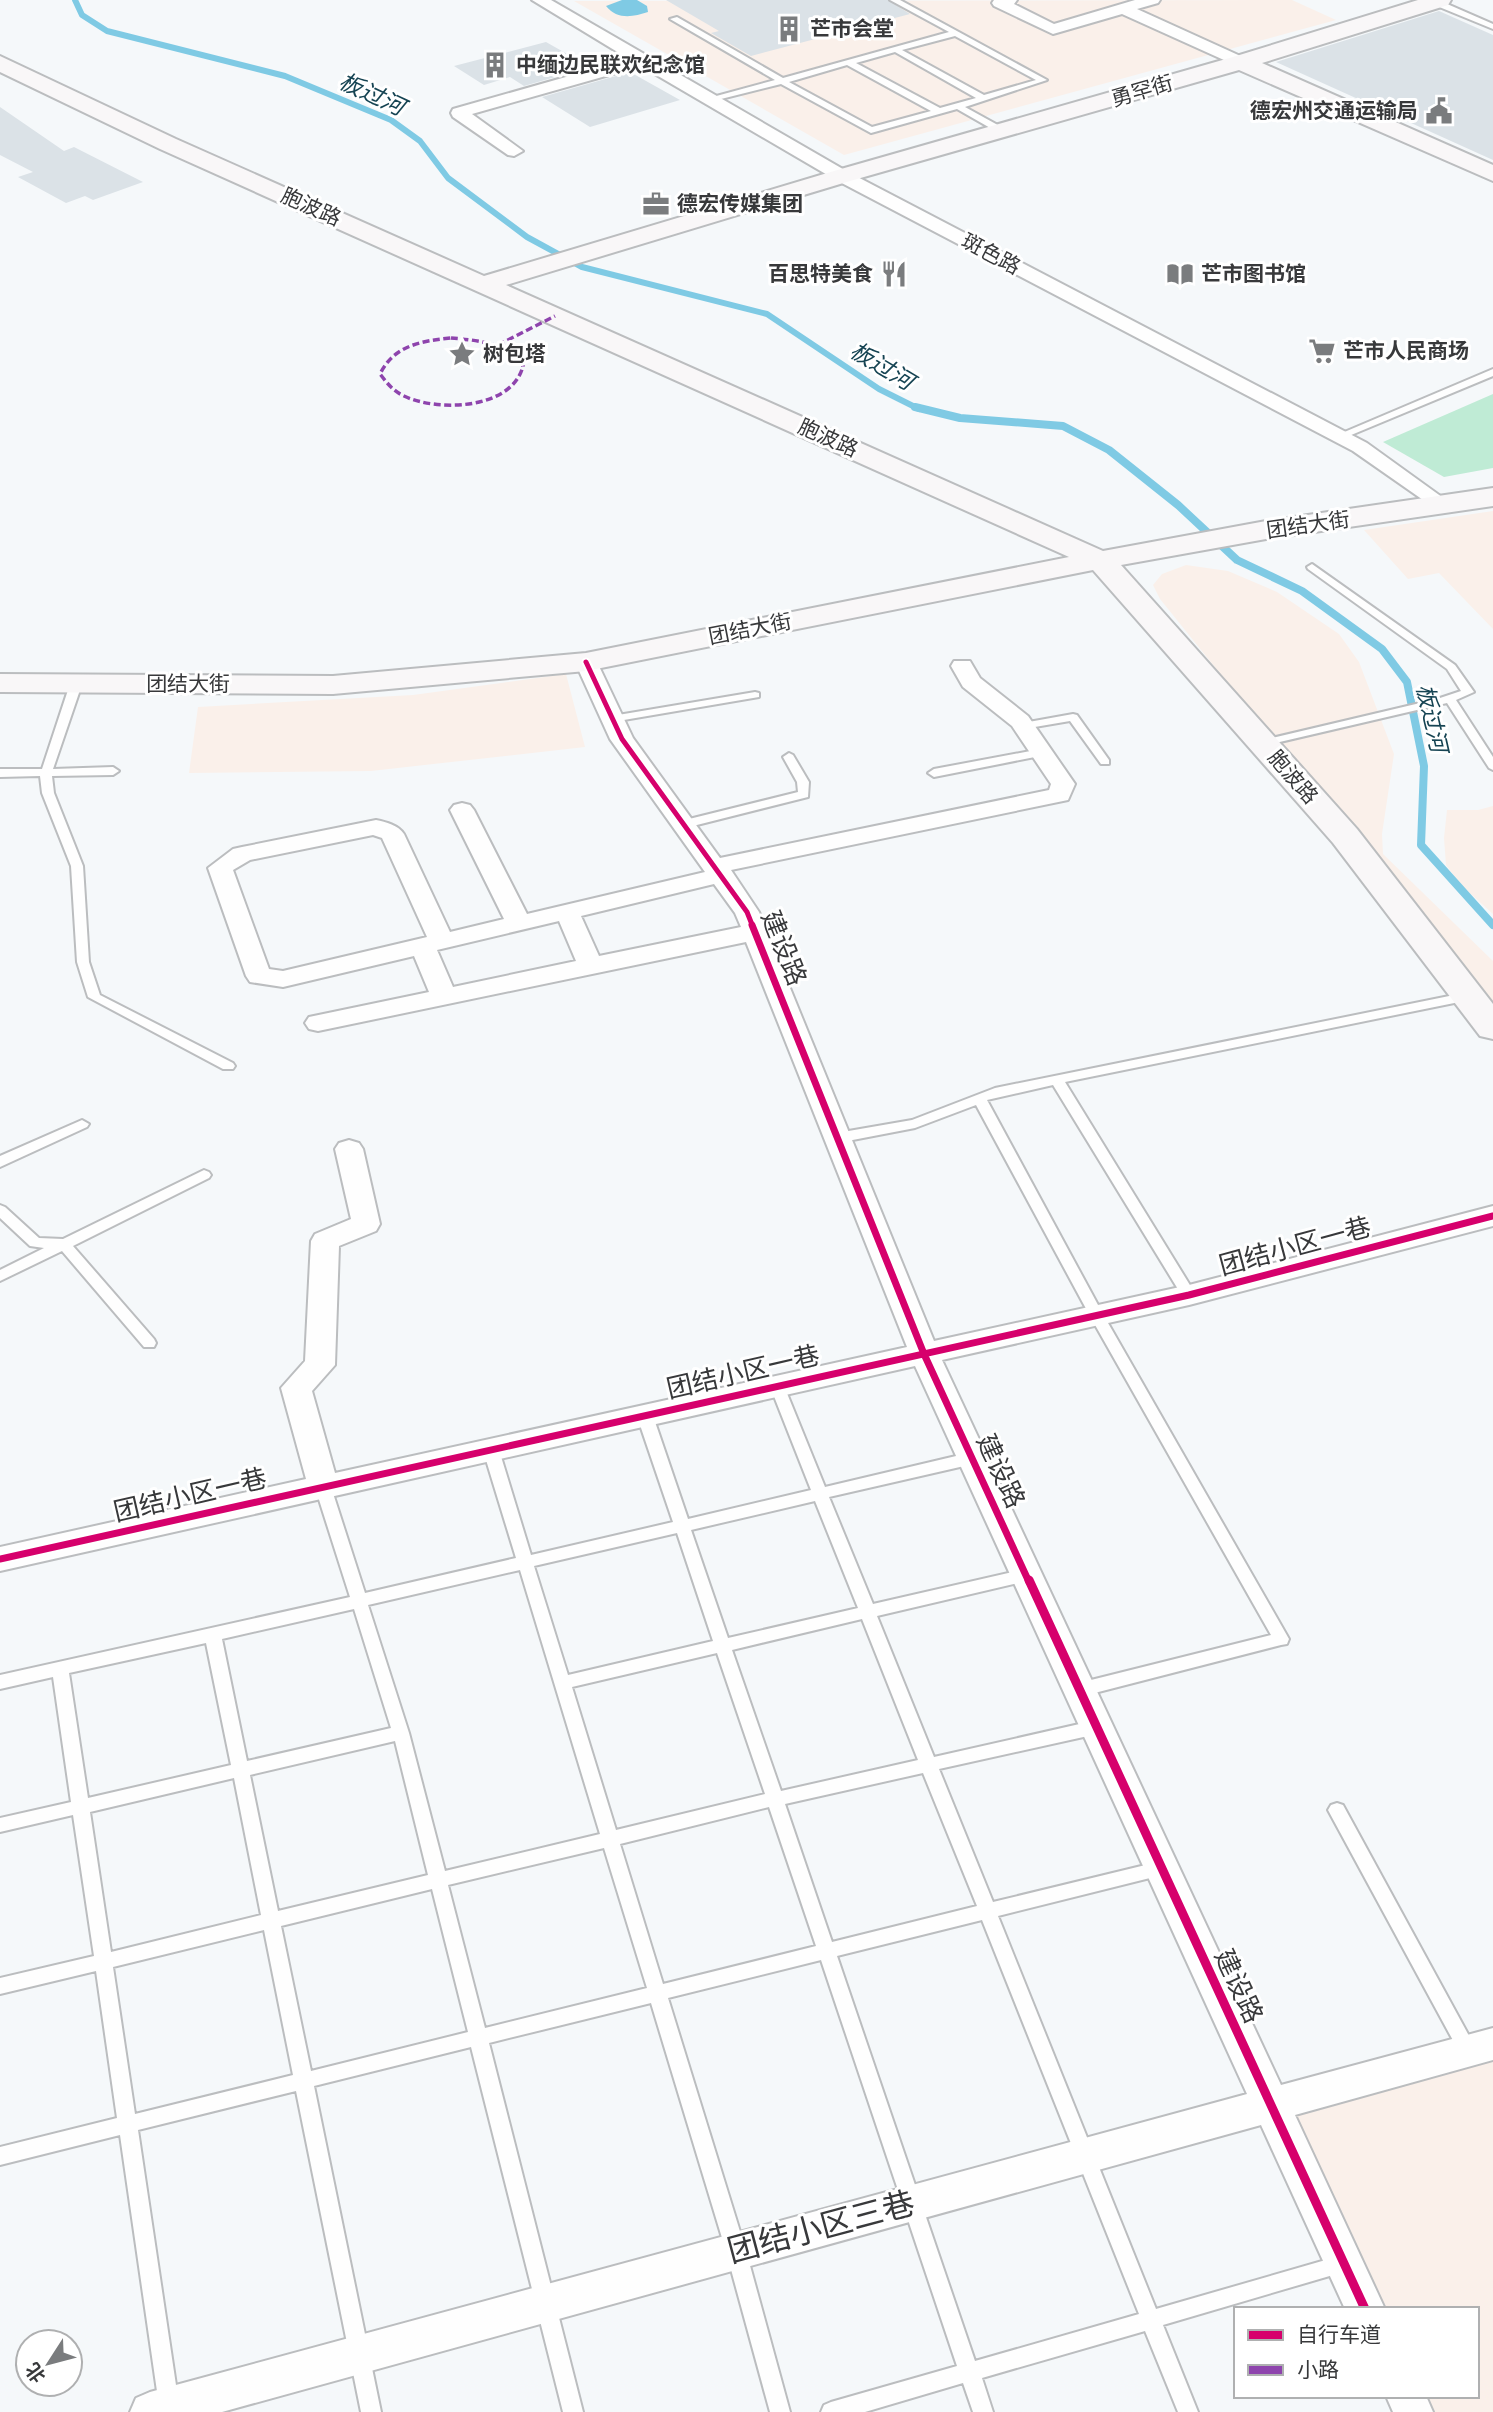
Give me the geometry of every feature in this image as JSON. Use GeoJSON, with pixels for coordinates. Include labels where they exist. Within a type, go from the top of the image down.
{"type":"FeatureCollection","features":[{"type":"Feature","properties":{"kind":"street","name":"斑色路"},"geometry":{"type":"LineString","coordinates":[[540,0],[842,176],[1360,447],[1443,505]]}},
{"type":"Feature","properties":{"kind":"street"},"geometry":{"type":"LineString","coordinates":[[1009,0],[1000,3],[1053,29],[1152,0]]}},
{"type":"Feature","properties":{"kind":"street","name":"勇罕街"},"geometry":{"type":"LineString","coordinates":[[484,284],[842,176],[1241,62],[1437,1]]}},
{"type":"Feature","properties":{"kind":"street"},"geometry":{"type":"LineString","coordinates":[[1124,9],[1493,174]]}},
{"type":"Feature","properties":{"kind":"street"},"geometry":{"type":"LineString","coordinates":[[514,151],[459,113],[643,60]]}},
{"type":"Feature","properties":{"kind":"street","name":"胞波路"},"geometry":{"type":"LineString","coordinates":[[0,63],[168,144],[1100,560],[1345,836],[1471,996],[1493,1028]]}},
{"type":"Feature","properties":{"kind":"street","name":"团结大街"},"geometry":{"type":"LineString","coordinates":[[0,683],[333,685],[586,662],[1100,560],[1266,530],[1493,497]]}},
{"type":"Feature","properties":{"kind":"street","name":"建设路"},"geometry":{"type":"LineString","coordinates":[[586,662],[622,739],[747,912],[924,1354],[1365,2307]]}},
{"type":"Feature","properties":{"kind":"street"},"geometry":{"type":"LineString","coordinates":[[444,997],[432,944],[392,834],[376,827],[242,854],[220,868],[259,976],[283,979],[432,944],[519,923],[567,912],[718,870],[1060,795],[1063,784],[1023,726],[971,682],[962,666]]}},
{"type":"Feature","properties":{"kind":"street"},"geometry":{"type":"LineString","coordinates":[[462,810],[519,923]]}},
{"type":"Feature","properties":{"kind":"street"},"geometry":{"type":"LineString","coordinates":[[567,912],[591,966]]}},
{"type":"Feature","properties":{"kind":"street"},"geometry":{"type":"LineString","coordinates":[[318,1023],[755,932]]}},
{"type":"Feature","properties":{"kind":"street"},"geometry":{"type":"LineString","coordinates":[[323,1487],[296,1388],[320,1365],[325,1241],[366,1224],[349,1149]]}},
{"type":"Feature","properties":{"kind":"street","name":"团结小区一巷"},"geometry":{"type":"LineString","coordinates":[[0,1559],[1189,1295],[1493,1216]]}},
{"type":"Feature","properties":{"kind":"street","name":"团结小区三巷"},"geometry":{"type":"LineString","coordinates":[[163,2410],[1480,2047]]}},
{"type":"Feature","properties":{"kind":"lane"},"geometry":{"type":"LineString","coordinates":[[674,19],[871,130],[1043,80],[894,0]]}},
{"type":"Feature","properties":{"kind":"lane"},"geometry":{"type":"LineString","coordinates":[[1437,1],[1493,27]]}},
{"type":"Feature","properties":{"kind":"lane"},"geometry":{"type":"LineString","coordinates":[[712,100],[956,33]]}},
{"type":"Feature","properties":{"kind":"lane"},"geometry":{"type":"LineString","coordinates":[[896,50],[983,98]]}},
{"type":"Feature","properties":{"kind":"lane"},"geometry":{"type":"LineString","coordinates":[[849,63],[938,111]]}},
{"type":"Feature","properties":{"kind":"lane"},"geometry":{"type":"LineString","coordinates":[[958,106],[1002,131]]}},
{"type":"Feature","properties":{"kind":"lane"},"geometry":{"type":"LineString","coordinates":[[1340,436],[1493,372]]}},
{"type":"Feature","properties":{"kind":"lane"},"geometry":{"type":"LineString","coordinates":[[1263,743],[1381,717],[1445,701],[1468,692],[1451,667],[1312,566]]}},
{"type":"Feature","properties":{"kind":"lane"},"geometry":{"type":"LineString","coordinates":[[76,684],[46,773],[48,793],[76,866],[83,962],[94,997],[228,1066]]}},
{"type":"Feature","properties":{"kind":"lane"},"geometry":{"type":"LineString","coordinates":[[612,719],[755,695]]}},
{"type":"Feature","properties":{"kind":"lane"},"geometry":{"type":"LineString","coordinates":[[1445,701],[1493,766]]}},
{"type":"Feature","properties":{"kind":"lane"},"geometry":{"type":"LineString","coordinates":[[1023,726],[1073,717],[1105,762]]}},
{"type":"Feature","properties":{"kind":"lane"},"geometry":{"type":"LineString","coordinates":[[933,773],[1041,753]]}},
{"type":"Feature","properties":{"kind":"lane"},"geometry":{"type":"LineString","coordinates":[[685,824],[804,794],[803,782],[789,757]]}},
{"type":"Feature","properties":{"kind":"lane"},"geometry":{"type":"LineString","coordinates":[[0,773],[113,771]]}},
{"type":"Feature","properties":{"kind":"lane"},"geometry":{"type":"LineString","coordinates":[[837,1138],[915,1124],[995,1092],[1471,996]]}},
{"type":"Feature","properties":{"kind":"lane"},"geometry":{"type":"LineString","coordinates":[[1057,1080],[1189,1295]]}},
{"type":"Feature","properties":{"kind":"lane"},"geometry":{"type":"LineString","coordinates":[[980,1098],[1097,1316],[1281,1639],[1079,1690]]}},
{"type":"Feature","properties":{"kind":"lane"},"geometry":{"type":"LineString","coordinates":[[0,1162],[82,1124]]}},
{"type":"Feature","properties":{"kind":"lane"},"geometry":{"type":"LineString","coordinates":[[0,1276],[204,1175]]}},
{"type":"Feature","properties":{"kind":"lane"},"geometry":{"type":"LineString","coordinates":[[0,1210],[35,1243],[64,1244],[149,1343]]}},
{"type":"Feature","properties":{"kind":"lane"},"geometry":{"type":"LineString","coordinates":[[777,1386],[1188,2412]]}},
{"type":"Feature","properties":{"kind":"lane"},"geometry":{"type":"LineString","coordinates":[[645,1416],[983,2412]]}},
{"type":"Feature","properties":{"kind":"lane"},"geometry":{"type":"LineString","coordinates":[[491,1450],[736,2251],[780,2412]]}},
{"type":"Feature","properties":{"kind":"lane"},"geometry":{"type":"LineString","coordinates":[[0,1682],[973,1458]]}},
{"type":"Feature","properties":{"kind":"lane"},"geometry":{"type":"LineString","coordinates":[[323,1487],[401,1732],[573,2412]]}},
{"type":"Feature","properties":{"kind":"lane"},"geometry":{"type":"LineString","coordinates":[[562,1683],[1026,1575]]}},
{"type":"Feature","properties":{"kind":"lane"},"geometry":{"type":"LineString","coordinates":[[213,1635],[371,2412]]}},
{"type":"Feature","properties":{"kind":"lane"},"geometry":{"type":"LineString","coordinates":[[61,1669],[128,2124],[163,2410]]}},
{"type":"Feature","properties":{"kind":"lane"},"geometry":{"type":"LineString","coordinates":[[0,1986],[775,1800],[1097,1727]]}},
{"type":"Feature","properties":{"kind":"lane"},"geometry":{"type":"LineString","coordinates":[[0,1825],[401,1732]]}},
{"type":"Feature","properties":{"kind":"lane"},"geometry":{"type":"LineString","coordinates":[[1337,1810],[1480,2047]]}},
{"type":"Feature","properties":{"kind":"lane"},"geometry":{"type":"LineString","coordinates":[[0,2156],[1162,1868]]}},
{"type":"Feature","properties":{"kind":"lane"},"geometry":{"type":"LineString","coordinates":[[831,2412],[1345,2264]]}},
{"type":"Feature","properties":{"kind":"shaded area"},"geometry":{"type":"Polygon","coordinates":[[[1292,0],[1336,20],[844,155],[574,1],[1292,0]]]}},
{"type":"Feature","properties":{"kind":"shaded area"},"geometry":{"type":"Polygon","coordinates":[[[1493,511],[1493,629],[1439,573],[1408,579],[1364,530],[1493,511]]]}},
{"type":"Feature","properties":{"kind":"shaded area"},"geometry":{"type":"Polygon","coordinates":[[[1186,565],[1228,571],[1277,592],[1339,634],[1359,662],[1394,754],[1382,834],[1383,854],[1493,961],[1493,1013],[1160,599],[1153,585],[1162,574],[1186,565]]]}},
{"type":"Feature","properties":{"kind":"shaded area"},"geometry":{"type":"Polygon","coordinates":[[[566,674],[585,747],[371,771],[189,773],[198,707],[413,695],[566,674]]]}},
{"type":"Feature","properties":{"kind":"shaded area"},"geometry":{"type":"Polygon","coordinates":[[[1493,806],[1493,914],[1462,886],[1446,865],[1444,838],[1447,810],[1478,810],[1493,806]]]}},
{"type":"Feature","properties":{"kind":"shaded area"},"geometry":{"type":"Polygon","coordinates":[[[1493,2036],[1493,2412],[1413,2412],[1407,2398],[1479,2398],[1479,2307],[1365,2307],[1268,2095],[1493,2036]]]}},
{"type":"Feature","properties":{"kind":"green space"},"geometry":{"type":"Polygon","coordinates":[[[1493,394],[1493,468],[1444,477],[1383,442],[1493,394]]]}},
{"type":"Feature","properties":{"kind":"water"},"geometry":{"type":"Polygon","coordinates":[[[622,0],[637,0],[647,6],[648,12],[631,16],[620,15],[606,6],[622,0]]]}},
{"type":"Feature","properties":{"kind":"building","name":"芒市会堂"},"geometry":{"type":"Polygon","coordinates":[[[666,0],[888,0],[910,14],[751,56],[711,33],[719,31],[666,0]]]}},
{"type":"Feature","properties":{"kind":"building","name":"德宏州交通运输局"},"geometry":{"type":"Polygon","coordinates":[[[1439,11],[1493,35],[1493,160],[1276,62],[1439,11]]]}},
{"type":"Feature","properties":{"kind":"building","name":"中缅边民联欢纪念馆"},"geometry":{"type":"Polygon","coordinates":[[[546,42],[590,67],[524,86],[510,77],[484,85],[454,66],[546,42]]]}},
{"type":"Feature","properties":{"kind":"building"},"geometry":{"type":"Polygon","coordinates":[[[630,72],[680,100],[590,127],[542,97],[630,72]]]}},
{"type":"Feature","properties":{"kind":"building"},"geometry":{"type":"Polygon","coordinates":[[[0,107],[64,151],[74,147],[143,182],[93,200],[85,196],[66,203],[18,177],[33,172],[0,155],[0,107]]]}},
{"type":"Feature","properties":{"kind":"waterway","name":"板过河"},"geometry":{"type":"LineString","coordinates":[[75,0],[82,15],[107,31],[285,76],[391,120],[420,141],[448,178],[527,237],[582,267],[767,314],[879,389],[915,407]]}},
{"type":"Feature","properties":{"kind":"waterway","name":"板过河"},"geometry":{"type":"LineString","coordinates":[[915,407],[960,418],[1063,426],[1109,450],[1178,505],[1237,560],[1302,591],[1382,649],[1407,682],[1424,766],[1421,845],[1493,925]]}},
{"type":"Feature","properties":{"kind":"waterway","name":"板过河"},"geometry":{"type":"LineString","coordinates":[[915,407],[919,409]]}},
{"type":"Feature","properties":{"kind":"marked path"},"geometry":{"type":"LineString","coordinates":[[498,345],[555,316]]}},
{"type":"Feature","properties":{"kind":"marked path"},"geometry":{"type":"LineString","coordinates":[[451,338],[477,341],[507,350],[518,357],[523,366],[521,377],[495,397],[459,405],[439,405],[403,396],[389,387],[380,374],[385,364],[400,350],[419,343],[451,338]]}},
{"type":"Feature","properties":{"kind":"cycle path"},"geometry":{"type":"LineString","coordinates":[[586,662],[622,739],[747,912],[924,1354],[1364,2307]]}},
{"type":"Feature","properties":{"kind":"cycle path"},"geometry":{"type":"LineString","coordinates":[[0,1559],[1189,1295],[1493,1216]]}},
{"type":"Feature","properties":{"kind":"place","name":"芒市会堂"},"geometry":{"type":"Point","coordinates":[789,29]}},
{"type":"Feature","properties":{"kind":"place","name":"中缅边民联欢纪念馆"},"geometry":{"type":"Point","coordinates":[495,65]}},
{"type":"Feature","properties":{"kind":"place","name":"德宏州交通运输局"},"geometry":{"type":"Point","coordinates":[1439,111]}},
{"type":"Feature","properties":{"kind":"place","name":"德宏传媒集团"},"geometry":{"type":"Point","coordinates":[656,204]}},
{"type":"Feature","properties":{"kind":"place","name":"百思特美食"},"geometry":{"type":"Point","coordinates":[894,274]}},
{"type":"Feature","properties":{"kind":"place","name":"芒市图书馆"},"geometry":{"type":"Point","coordinates":[1180,274]}},
{"type":"Feature","properties":{"kind":"place","name":"芒市人民商场"},"geometry":{"type":"Point","coordinates":[1322,351]}},
{"type":"Feature","properties":{"kind":"place","name":"树包塔"},"geometry":{"type":"Point","coordinates":[462,354]}}]}
